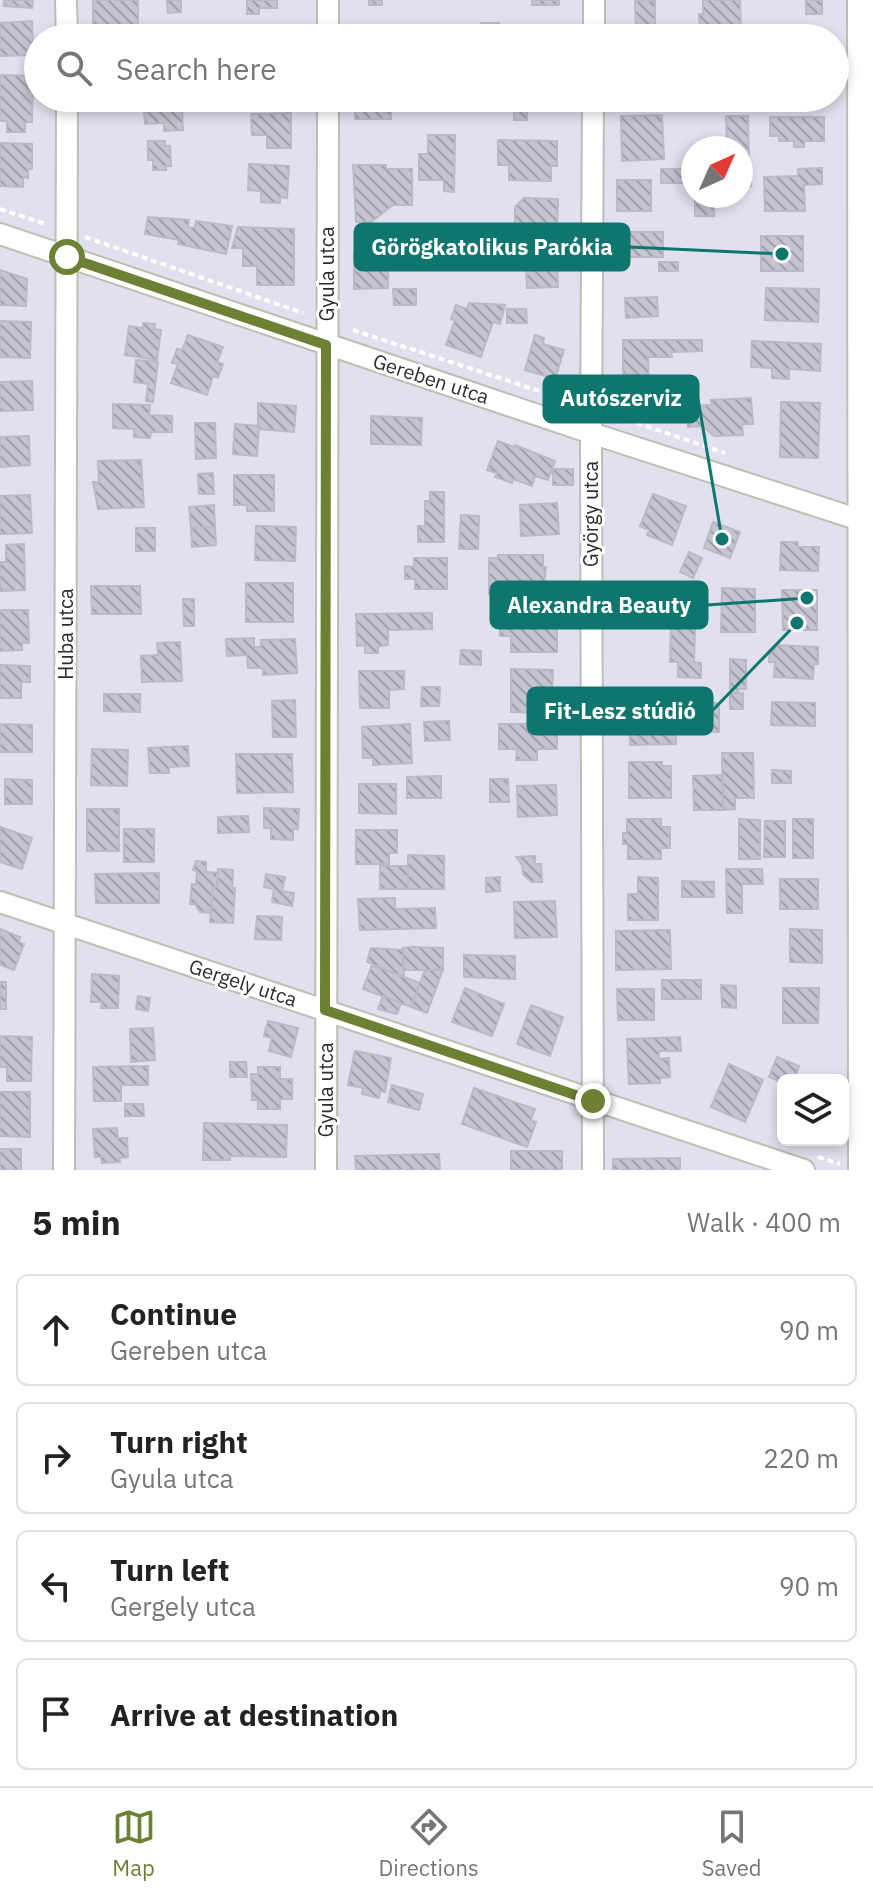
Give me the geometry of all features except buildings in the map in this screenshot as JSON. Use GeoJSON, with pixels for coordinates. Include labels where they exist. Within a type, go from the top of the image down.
{"type":"FeatureCollection","features":[{"type":"Feature","properties":{"kind":"main road"},"geometry":{"type":"LineString","coordinates":[[862,0],[868,152],[863,521],[868,894],[863,1170]]}},
{"type":"Feature","properties":{"kind":"street"},"geometry":{"type":"LineString","coordinates":[[66,0],[67,24]]}},
{"type":"Feature","properties":{"kind":"street"},"geometry":{"type":"LineString","coordinates":[[328,0],[328,24]]}},
{"type":"Feature","properties":{"kind":"street"},"geometry":{"type":"LineString","coordinates":[[594,0],[594,24]]}},
{"type":"Feature","properties":{"kind":"street","name":"Huba utca"},"geometry":{"type":"LineString","coordinates":[[64,1170],[67,112]]}},
{"type":"Feature","properties":{"kind":"street","name":"Gyula utca"},"geometry":{"type":"LineString","coordinates":[[326,1170],[328,112]]}},
{"type":"Feature","properties":{"kind":"street","name":"György utca"},"geometry":{"type":"LineString","coordinates":[[593,112],[593,1170]]}},
{"type":"Feature","properties":{"kind":"street","name":"Gereben utca"},"geometry":{"type":"LineString","coordinates":[[0,234],[326,345],[863,521]]}},
{"type":"Feature","properties":{"kind":"street","name":"Gergely utca"},"geometry":{"type":"LineString","coordinates":[[0,902],[804,1170]]}},
{"type":"Feature","properties":{"kind":"path"},"geometry":{"type":"LineString","coordinates":[[0,209],[726,453]]}},
{"type":"Feature","properties":{"kind":"place","name":"Görögkatolikus Parókia"},"geometry":{"type":"Point","coordinates":[782,254]}},
{"type":"Feature","properties":{"kind":"place","name":"Autószerviz"},"geometry":{"type":"Point","coordinates":[722,539]}},
{"type":"Feature","properties":{"kind":"place","name":"Alexandra Beauty"},"geometry":{"type":"Point","coordinates":[807,598]}},
{"type":"Feature","properties":{"kind":"place","name":"Fit-Lesz stúdió"},"geometry":{"type":"Point","coordinates":[797,623]}},
{"type":"Feature","properties":{"kind":"route"},"geometry":{"type":"LineString","coordinates":[[67,257],[326,345],[325,1010],[593,1101]]}}]}
